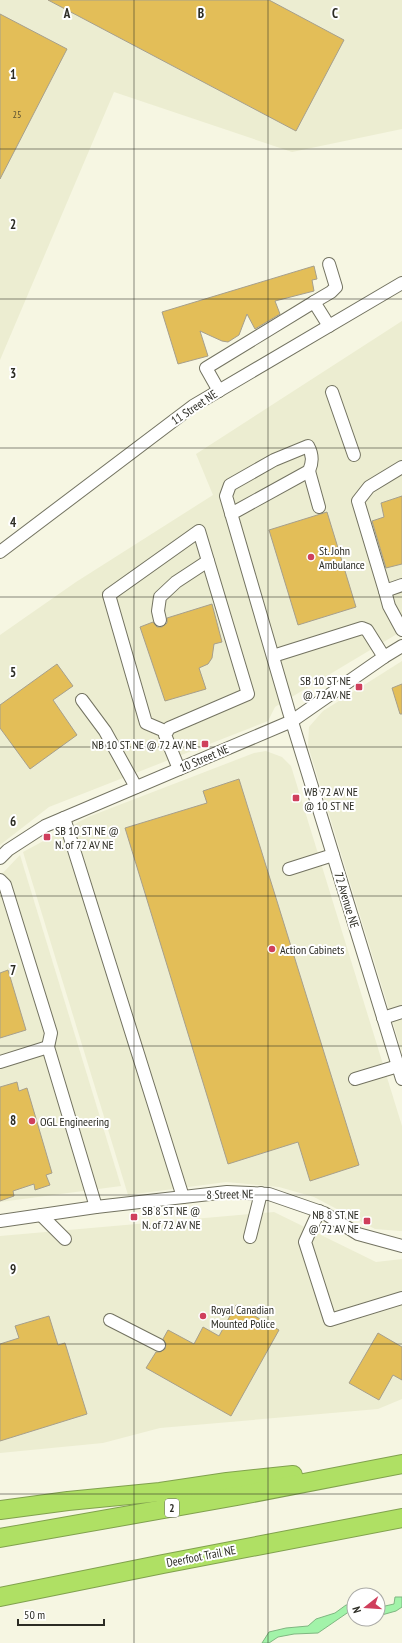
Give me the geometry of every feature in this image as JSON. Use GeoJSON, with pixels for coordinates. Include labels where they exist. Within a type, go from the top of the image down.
{"type":"FeatureCollection","features":[{"type":"Feature","properties":{"kind":"highway","name":"2"},"geometry":{"type":"LineString","coordinates":[[0,1538],[402,1464]]}},
{"type":"Feature","properties":{"kind":"highway"},"geometry":{"type":"LineString","coordinates":[[0,1510],[68,1501],[160,1492],[296,1474],[343,1476]]}},
{"type":"Feature","properties":{"kind":"highway","name":"Deerfoot Trail NE"},"geometry":{"type":"LineString","coordinates":[[5,1597],[402,1518]]}},
{"type":"Feature","properties":{"kind":"street"},"geometry":{"type":"LineString","coordinates":[[219,390],[206,368],[331,292],[336,287],[329,264]]}},
{"type":"Feature","properties":{"kind":"street","name":"11 Street NE"},"geometry":{"type":"LineString","coordinates":[[0,552],[193,406],[402,283]]}},
{"type":"Feature","properties":{"kind":"street"},"geometry":{"type":"LineString","coordinates":[[314,302],[329,326]]}},
{"type":"Feature","properties":{"kind":"street"},"geometry":{"type":"LineString","coordinates":[[332,392],[354,455]]}},
{"type":"Feature","properties":{"kind":"street","name":"72 Avenue NE"},"geometry":{"type":"LineString","coordinates":[[308,471],[312,464],[311,452],[308,446],[274,460],[230,485],[226,496],[272,656],[402,1079]]}},
{"type":"Feature","properties":{"kind":"street"},"geometry":{"type":"LineString","coordinates":[[402,467],[369,487],[358,501],[389,606],[402,630]]}},
{"type":"Feature","properties":{"kind":"street"},"geometry":{"type":"LineString","coordinates":[[231,514],[308,471],[319,507]]}},
{"type":"Feature","properties":{"kind":"street"},"geometry":{"type":"LineString","coordinates":[[167,732],[146,723],[109,595],[199,531],[248,694],[169,728],[167,732],[165,735],[179,769]]}},
{"type":"Feature","properties":{"kind":"street"},"geometry":{"type":"LineString","coordinates":[[160,620],[158,611],[160,597],[176,582],[208,561]]}},
{"type":"Feature","properties":{"kind":"street"},"geometry":{"type":"LineString","coordinates":[[385,591],[402,585]]}},
{"type":"Feature","properties":{"kind":"street"},"geometry":{"type":"LineString","coordinates":[[272,656],[362,628],[366,630],[384,657]]}},
{"type":"Feature","properties":{"kind":"street","name":"10 Street NE"},"geometry":{"type":"LineString","coordinates":[[0,858],[8,850],[45,826],[292,721],[402,646]]}},
{"type":"Feature","properties":{"kind":"street"},"geometry":{"type":"LineString","coordinates":[[82,700],[105,731],[136,787]]}},
{"type":"Feature","properties":{"kind":"street"},"geometry":{"type":"LineString","coordinates":[[64,818],[183,1197]]}},
{"type":"Feature","properties":{"kind":"street"},"geometry":{"type":"LineString","coordinates":[[289,869],[333,855]]}},
{"type":"Feature","properties":{"kind":"street"},"geometry":{"type":"LineString","coordinates":[[0,880],[5,885],[51,1033],[48,1047],[96,1207]]}},
{"type":"Feature","properties":{"kind":"street"},"geometry":{"type":"LineString","coordinates":[[383,1018],[402,1012]]}},
{"type":"Feature","properties":{"kind":"street"},"geometry":{"type":"LineString","coordinates":[[0,1062],[48,1047]]}},
{"type":"Feature","properties":{"kind":"street"},"geometry":{"type":"LineString","coordinates":[[355,1079],[398,1066]]}},
{"type":"Feature","properties":{"kind":"street","name":"8 Street NE"},"geometry":{"type":"LineString","coordinates":[[0,1221],[96,1207],[227,1192],[261,1193],[269,1194],[324,1213],[358,1234],[402,1246]]}},
{"type":"Feature","properties":{"kind":"street"},"geometry":{"type":"LineString","coordinates":[[250,1237],[261,1193]]}},
{"type":"Feature","properties":{"kind":"street"},"geometry":{"type":"LineString","coordinates":[[318,1211],[305,1242],[330,1320],[402,1298]]}},
{"type":"Feature","properties":{"kind":"street"},"geometry":{"type":"LineString","coordinates":[[41,1215],[65,1239]]}},
{"type":"Feature","properties":{"kind":"street"},"geometry":{"type":"LineString","coordinates":[[110,1320],[160,1345]]}},
{"type":"Feature","properties":{"kind":"shaded area"},"geometry":{"type":"Polygon","coordinates":[[[0,0],[402,0],[402,129],[292,152],[114,92],[0,360],[0,0]]]}},
{"type":"Feature","properties":{"kind":"shaded area"},"geometry":{"type":"Polygon","coordinates":[[[402,321],[402,631],[275,707],[268,721],[49,807],[0,845],[0,635],[76,582],[213,495],[196,454],[402,321]]]}},
{"type":"Feature","properties":{"kind":"shaded area"},"geometry":{"type":"Polygon","coordinates":[[[402,661],[402,1052],[308,746],[309,727],[323,711],[402,661]]]}},
{"type":"Feature","properties":{"kind":"shaded area"},"geometry":{"type":"Polygon","coordinates":[[[266,751],[282,757],[291,766],[402,1126],[402,1231],[375,1229],[314,1197],[279,1187],[226,1182],[128,1195],[23,852],[88,817],[254,753],[266,751]]]}},
{"type":"Feature","properties":{"kind":"shaded area"},"geometry":{"type":"Polygon","coordinates":[[[20,855],[121,1186],[0,1202],[0,876],[20,855]]]}},
{"type":"Feature","properties":{"kind":"shaded area"},"geometry":{"type":"Polygon","coordinates":[[[274,1212],[376,1262],[402,1259],[402,1399],[378,1409],[160,1428],[103,1443],[0,1453],[0,1236],[274,1212]]]}},
{"type":"Feature","properties":{"kind":"shaded area"},"geometry":{"type":"Polygon","coordinates":[[[395,1597],[402,1597],[402,1607],[396,1611],[386,1614],[386,1606],[394,1604],[395,1597]]]}},
{"type":"Feature","properties":{"kind":"shaded area"},"geometry":{"type":"Polygon","coordinates":[[[346,1605],[346,1614],[318,1633],[294,1634],[278,1637],[269,1643],[262,1643],[269,1632],[286,1628],[308,1626],[316,1619],[335,1613],[346,1605]]]}},
{"type":"Feature","properties":{"kind":"building"},"geometry":{"type":"Polygon","coordinates":[[[48,0],[269,0],[344,40],[296,131],[48,0]]]}},
{"type":"Feature","properties":{"kind":"building"},"geometry":{"type":"Polygon","coordinates":[[[0,14],[67,49],[0,179],[0,14]]]}},
{"type":"Feature","properties":{"kind":"building"},"geometry":{"type":"Polygon","coordinates":[[[314,266],[317,279],[312,280],[314,291],[275,301],[280,314],[255,329],[247,314],[239,335],[228,342],[222,341],[200,331],[208,356],[178,364],[162,312],[314,266]]]}},
{"type":"Feature","properties":{"kind":"building"},"geometry":{"type":"Polygon","coordinates":[[[402,496],[402,564],[386,568],[372,521],[384,517],[381,503],[402,496]]]}},
{"type":"Feature","properties":{"kind":"building"},"geometry":{"type":"Polygon","coordinates":[[[327,512],[356,607],[298,625],[269,530],[327,512]]]}},
{"type":"Feature","properties":{"kind":"building"},"geometry":{"type":"Polygon","coordinates":[[[212,604],[222,642],[214,644],[212,658],[208,664],[199,668],[206,689],[165,701],[140,627],[153,622],[157,627],[162,627],[167,623],[167,618],[212,604]]]}},
{"type":"Feature","properties":{"kind":"building"},"geometry":{"type":"Polygon","coordinates":[[[57,664],[73,686],[53,700],[77,735],[30,769],[0,728],[0,705],[57,664]]]}},
{"type":"Feature","properties":{"kind":"building"},"geometry":{"type":"Polygon","coordinates":[[[402,684],[402,714],[400,714],[392,688],[402,684]]]}},
{"type":"Feature","properties":{"kind":"building"},"geometry":{"type":"Polygon","coordinates":[[[239,779],[359,1165],[310,1181],[298,1142],[228,1164],[125,828],[207,803],[203,791],[239,779]]]}},
{"type":"Feature","properties":{"kind":"building"},"geometry":{"type":"Polygon","coordinates":[[[8,970],[26,1030],[0,1038],[0,973],[8,970]]]}},
{"type":"Feature","properties":{"kind":"building"},"geometry":{"type":"Polygon","coordinates":[[[17,1082],[19,1091],[27,1088],[52,1173],[46,1175],[50,1185],[35,1190],[34,1184],[13,1191],[14,1196],[0,1201],[0,1087],[17,1082]]]}},
{"type":"Feature","properties":{"kind":"building"},"geometry":{"type":"Polygon","coordinates":[[[236,1305],[279,1330],[231,1416],[146,1368],[156,1352],[160,1352],[165,1349],[166,1344],[163,1339],[168,1330],[194,1344],[203,1327],[219,1336],[236,1305]]]}},
{"type":"Feature","properties":{"kind":"building"},"geometry":{"type":"Polygon","coordinates":[[[49,1316],[58,1345],[65,1343],[87,1414],[0,1441],[0,1344],[19,1338],[15,1326],[49,1316]]]}},
{"type":"Feature","properties":{"kind":"building"},"geometry":{"type":"Polygon","coordinates":[[[378,1333],[402,1347],[402,1380],[393,1375],[379,1400],[349,1383],[378,1333]]]}},
{"type":"Feature","properties":{"kind":"place","name":"St. John Ambulance"},"geometry":{"type":"Point","coordinates":[311,557]}},
{"type":"Feature","properties":{"kind":"place","name":"SB 10 ST NE @ 72AV NE"},"geometry":{"type":"Point","coordinates":[359,687]}},
{"type":"Feature","properties":{"kind":"place","name":"NB 10 ST NE @ 72 AV NE"},"geometry":{"type":"Point","coordinates":[205,744]}},
{"type":"Feature","properties":{"kind":"place","name":"WB 72 AV NE @ 10 ST NE"},"geometry":{"type":"Point","coordinates":[296,798]}},
{"type":"Feature","properties":{"kind":"place","name":"SB 10 ST NE @ N. of 72 AV NE"},"geometry":{"type":"Point","coordinates":[47,837]}},
{"type":"Feature","properties":{"kind":"place","name":"Action Cabinets"},"geometry":{"type":"Point","coordinates":[272,949]}},
{"type":"Feature","properties":{"kind":"place","name":"OGL Engineering"},"geometry":{"type":"Point","coordinates":[32,1121]}},
{"type":"Feature","properties":{"kind":"place","name":"SB 8 ST NE @ N. of 72 AV NE"},"geometry":{"type":"Point","coordinates":[134,1217]}},
{"type":"Feature","properties":{"kind":"place","name":"NB 8 ST NE @ 72 AV NE"},"geometry":{"type":"Point","coordinates":[367,1221]}},
{"type":"Feature","properties":{"kind":"place","name":"Royal Canadian Mounted Police"},"geometry":{"type":"Point","coordinates":[203,1316]}}]}
